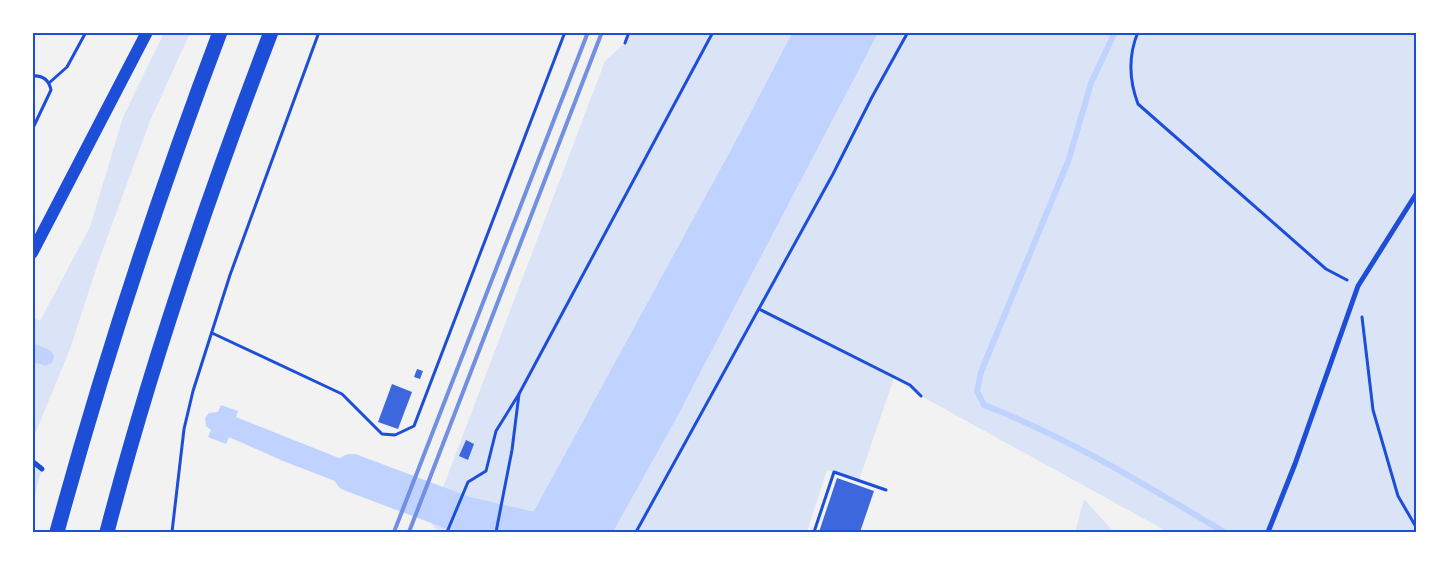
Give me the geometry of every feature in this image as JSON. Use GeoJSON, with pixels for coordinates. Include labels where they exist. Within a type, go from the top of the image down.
{"type":"FeatureCollection","features":[{"type":"Feature","properties":{"kind":"highway"},"geometry":{"type":"LineString","coordinates":[[57,532],[133,280],[220,32]]}},
{"type":"Feature","properties":{"kind":"highway"},"geometry":{"type":"LineString","coordinates":[[106,532],[174,303],[217,177],[271,32]]}},
{"type":"Feature","properties":{"kind":"main road"},"geometry":{"type":"LineString","coordinates":[[32,254],[147,32]]}},
{"type":"Feature","properties":{"kind":"street"},"geometry":{"type":"LineString","coordinates":[[1268,532],[1295,464],[1358,286],[1416,194]]}},
{"type":"Feature","properties":{"kind":"street"},"geometry":{"type":"LineString","coordinates":[[32,461],[42,469]]}},
{"type":"Feature","properties":{"kind":"path"},"geometry":{"type":"LineString","coordinates":[[49,83],[67,67],[86,32]]}},
{"type":"Feature","properties":{"kind":"path"},"geometry":{"type":"LineString","coordinates":[[172,532],[186,419],[248,224],[320,32]]}},
{"type":"Feature","properties":{"kind":"path"},"geometry":{"type":"LineString","coordinates":[[212,333],[342,394],[382,434],[395,435],[414,426],[565,32]]}},
{"type":"Feature","properties":{"kind":"path"},"geometry":{"type":"LineString","coordinates":[[625,43],[629,32]]}},
{"type":"Feature","properties":{"kind":"path"},"geometry":{"type":"LineString","coordinates":[[447,532],[468,483],[486,471],[496,431],[519,394],[713,32]]}},
{"type":"Feature","properties":{"kind":"path"},"geometry":{"type":"LineString","coordinates":[[636,532],[834,174],[872,97],[908,32]]}},
{"type":"Feature","properties":{"kind":"path"},"geometry":{"type":"LineString","coordinates":[[1138,32],[1131,49],[1132,86],[1138,104],[1326,269],[1358,286],[1373,410],[1398,496],[1416,527]]}},
{"type":"Feature","properties":{"kind":"path"},"geometry":{"type":"LineString","coordinates":[[32,76],[44,78],[49,83],[51,94],[32,130]]}},
{"type":"Feature","properties":{"kind":"path"},"geometry":{"type":"LineString","coordinates":[[759,309],[910,385],[921,396]]}},
{"type":"Feature","properties":{"kind":"path"},"geometry":{"type":"LineString","coordinates":[[496,532],[512,450],[519,394]]}},
{"type":"Feature","properties":{"kind":"path"},"geometry":{"type":"LineString","coordinates":[[814,532],[834,472],[886,490]]}},
{"type":"Feature","properties":{"kind":"shaded area"},"geometry":{"type":"Polygon","coordinates":[[[164,33],[190,33],[150,121],[99,260],[70,349],[33,439],[33,362],[43,366],[54,357],[51,351],[33,343],[33,317],[40,321],[90,227],[123,117],[164,33]]]}},
{"type":"Feature","properties":{"kind":"shaded area"},"geometry":{"type":"Polygon","coordinates":[[[629,33],[792,33],[741,131],[535,509],[522,517],[487,511],[437,493],[438,489],[442,490],[605,61],[625,43],[629,33]]]}},
{"type":"Feature","properties":{"kind":"shaded area"},"geometry":{"type":"Polygon","coordinates":[[[878,33],[1416,33],[1416,532],[1168,532],[921,396],[894,378],[859,480],[827,470],[807,532],[613,532],[675,421],[878,33]]]}},
{"type":"Feature","properties":{"kind":"shaded area"},"geometry":{"type":"Polygon","coordinates":[[[33,461],[42,469],[33,501],[33,461]]]}},
{"type":"Feature","properties":{"kind":"shaded area"},"geometry":{"type":"Polygon","coordinates":[[[1084,499],[1113,531],[1115,532],[1075,532],[1084,499]]]}},
{"type":"Feature","properties":{"kind":"shaded area"},"geometry":{"type":"Polygon","coordinates":[[[428,515],[453,526],[485,532],[439,532],[427,519],[428,515]]]}},
{"type":"Feature","properties":{"kind":"water"},"geometry":{"type":"Polygon","coordinates":[[[792,33],[878,33],[675,421],[613,532],[519,534],[496,532],[472,529],[428,515],[437,493],[473,508],[501,516],[514,517],[526,515],[535,509],[741,131],[792,33]]]}},
{"type":"Feature","properties":{"kind":"water"},"geometry":{"type":"Polygon","coordinates":[[[33,343],[52,351],[54,357],[52,363],[45,366],[33,362],[33,343]]]}},
{"type":"Feature","properties":{"kind":"water"},"geometry":{"type":"Polygon","coordinates":[[[221,405],[238,411],[236,417],[344,460],[403,481],[395,504],[283,461],[229,437],[226,444],[208,437],[211,430],[206,426],[205,418],[209,413],[218,412],[221,405]]]}},
{"type":"Feature","properties":{"kind":"building"},"geometry":{"type":"Polygon","coordinates":[[[417,369],[423,371],[420,379],[414,377],[417,369]]]}},
{"type":"Feature","properties":{"kind":"building"},"geometry":{"type":"Polygon","coordinates":[[[392,384],[412,392],[398,429],[378,422],[392,384]]]}},
{"type":"Feature","properties":{"kind":"building"},"geometry":{"type":"Polygon","coordinates":[[[466,440],[474,444],[468,460],[459,456],[466,440]]]}},
{"type":"Feature","properties":{"kind":"building"},"geometry":{"type":"Polygon","coordinates":[[[837,478],[874,491],[860,532],[819,532],[837,478]]]}},
{"type":"Feature","properties":{"kind":"waterway"},"geometry":{"type":"LineString","coordinates":[[1115,32],[1091,83],[1069,159],[981,372],[977,391],[984,405],[1047,432],[1137,480],[1224,532]]}},
{"type":"Feature","properties":{"kind":"waterway"},"geometry":{"type":"LineString","coordinates":[[352,473],[464,515],[537,532]]}},
{"type":"Feature","properties":{"kind":"railway"},"geometry":{"type":"LineString","coordinates":[[394,532],[588,32]]}},
{"type":"Feature","properties":{"kind":"railway"},"geometry":{"type":"LineString","coordinates":[[409,532],[602,32]]}}]}
